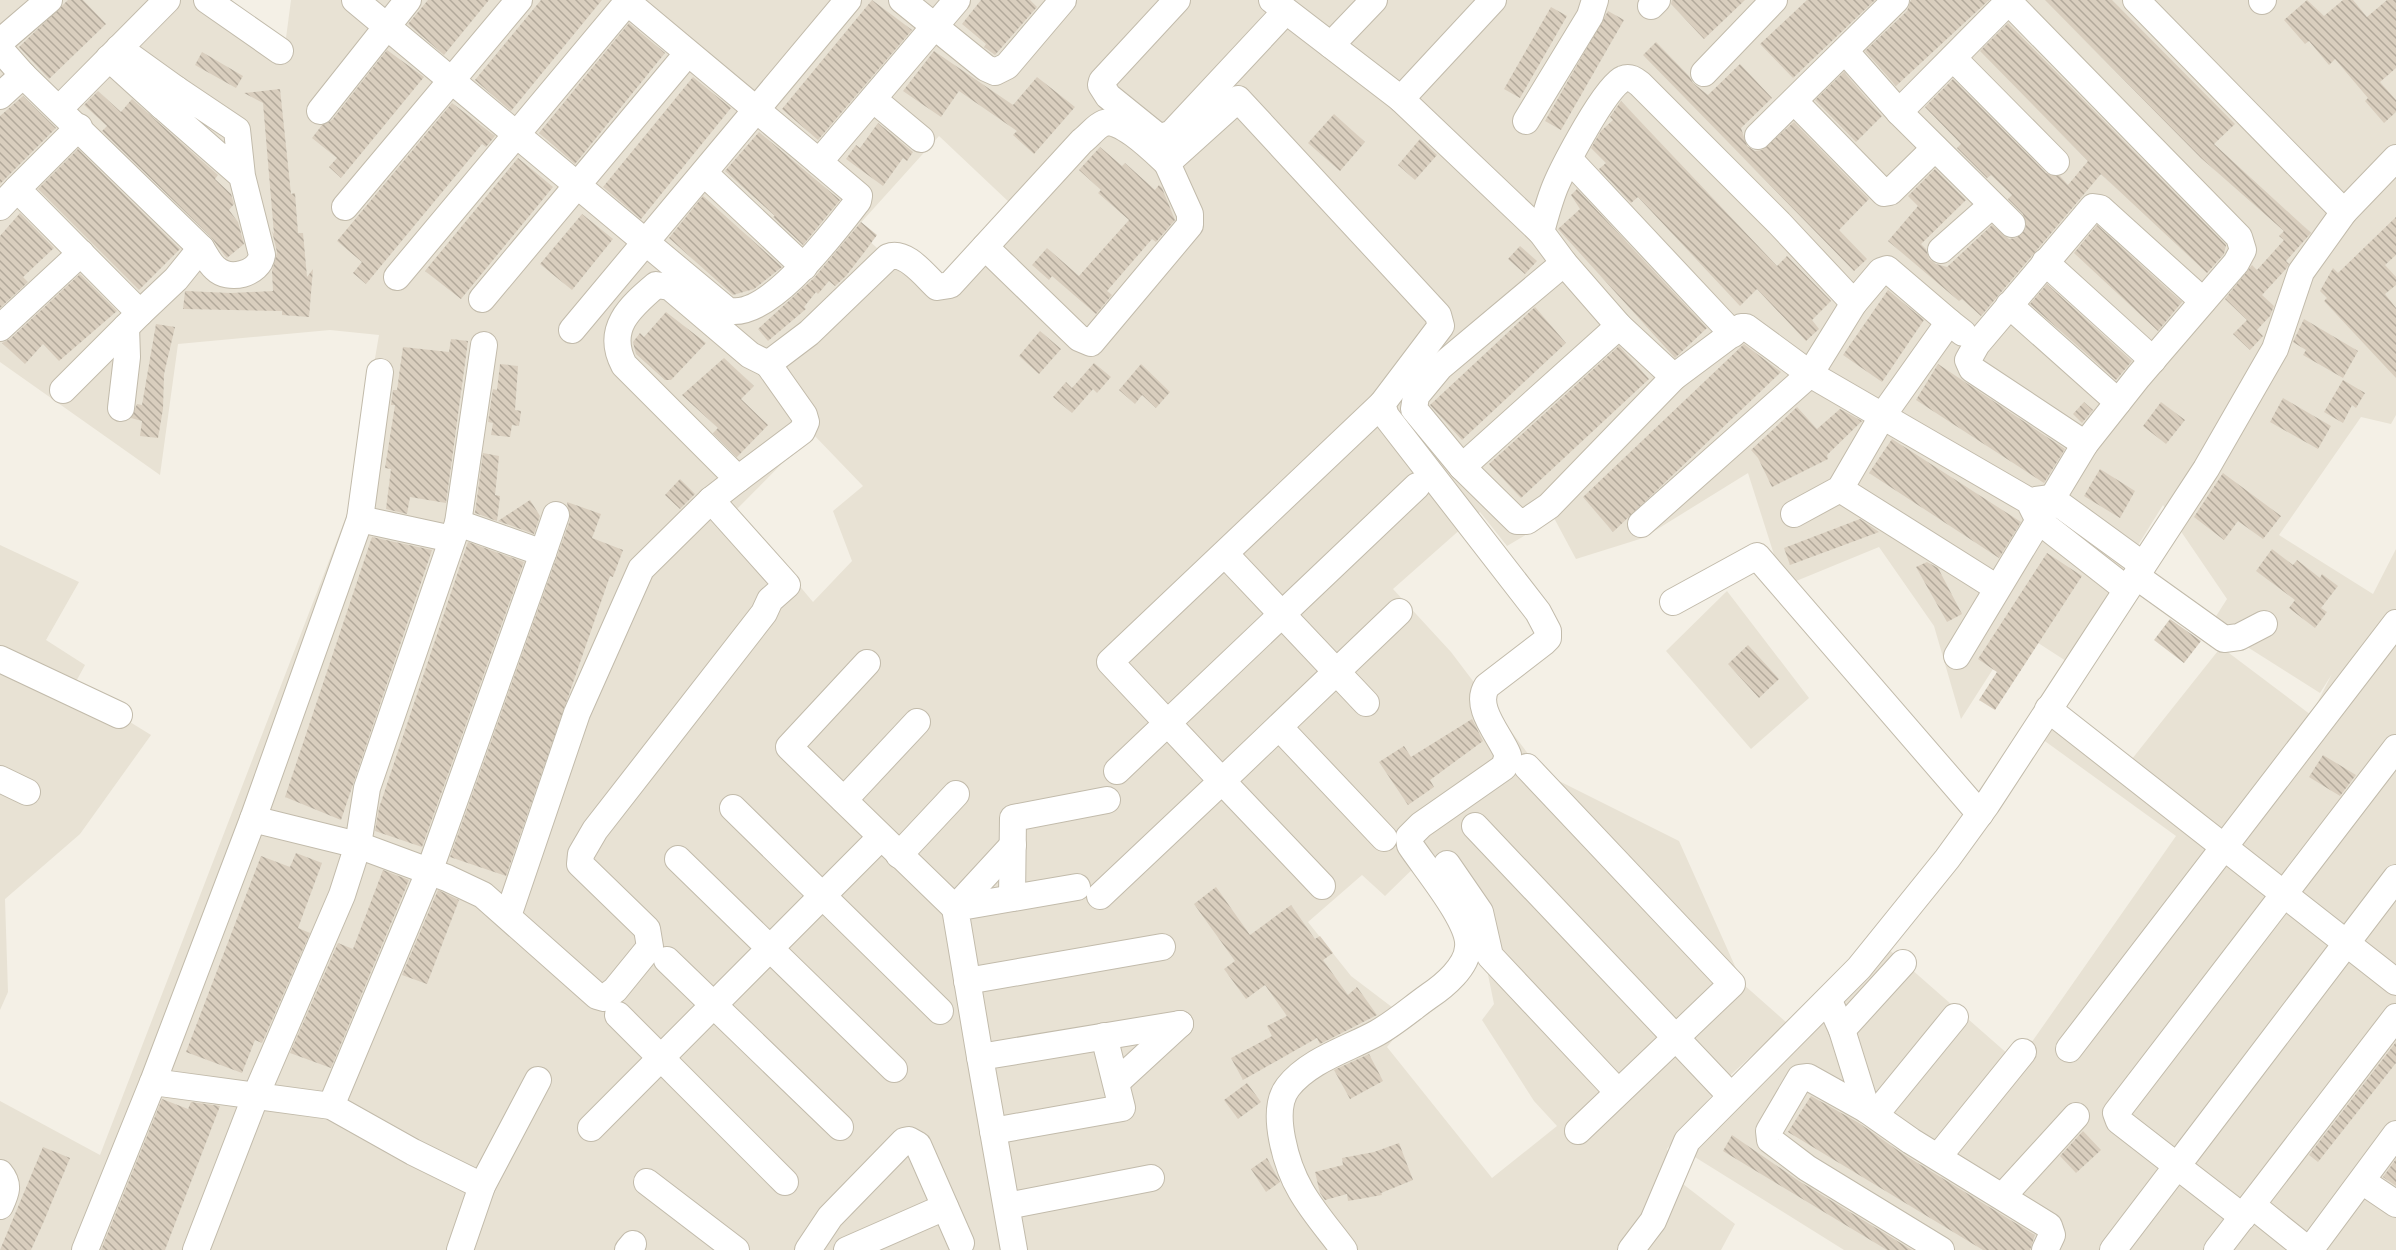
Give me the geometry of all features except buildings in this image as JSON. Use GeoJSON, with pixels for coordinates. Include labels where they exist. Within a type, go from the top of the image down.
{"type":"FeatureCollection","features":[{"type":"Feature","properties":{"kind":"street"},"geometry":{"type":"LineString","coordinates":[[0,42],[49,0]]}},
{"type":"Feature","properties":{"kind":"street"},"geometry":{"type":"LineString","coordinates":[[59,109],[167,0]]}},
{"type":"Feature","properties":{"kind":"street"},"geometry":{"type":"LineString","coordinates":[[207,0],[280,51]]}},
{"type":"Feature","properties":{"kind":"street"},"geometry":{"type":"LineString","coordinates":[[355,0],[452,80],[516,134],[577,186],[727,310],[735,313],[774,295],[804,267],[858,201],[859,196],[687,54],[627,1],[516,134],[397,277]]}},
{"type":"Feature","properties":{"kind":"street"},"geometry":{"type":"LineString","coordinates":[[320,111],[408,0]]}},
{"type":"Feature","properties":{"kind":"street"},"geometry":{"type":"LineString","coordinates":[[345,207],[519,0]]}},
{"type":"Feature","properties":{"kind":"street"},"geometry":{"type":"LineString","coordinates":[[572,330],[848,0]]}},
{"type":"Feature","properties":{"kind":"street"},"geometry":{"type":"LineString","coordinates":[[902,0],[986,68],[998,71],[1012,61],[1063,0]]}},
{"type":"Feature","properties":{"kind":"street"},"geometry":{"type":"LineString","coordinates":[[819,162],[957,0]]}},
{"type":"Feature","properties":{"kind":"street"},"geometry":{"type":"LineString","coordinates":[[1177,0],[1102,81],[1101,85],[1108,96],[1155,134],[1162,136],[1172,133],[1279,6],[1401,99],[1541,232],[1564,263],[1619,327],[1674,377]]}},
{"type":"Feature","properties":{"kind":"street"},"geometry":{"type":"LineString","coordinates":[[1331,45],[1374,0]]}},
{"type":"Feature","properties":{"kind":"street"},"geometry":{"type":"LineString","coordinates":[[1401,99],[1493,0]]}},
{"type":"Feature","properties":{"kind":"street"},"geometry":{"type":"LineString","coordinates":[[1526,121],[1590,16],[1595,0]]}},
{"type":"Feature","properties":{"kind":"street"},"geometry":{"type":"LineString","coordinates":[[1704,73],[1774,0]]}},
{"type":"Feature","properties":{"kind":"street"},"geometry":{"type":"LineString","coordinates":[[1758,136],[1896,0]]}},
{"type":"Feature","properties":{"kind":"street"},"geometry":{"type":"LineString","coordinates":[[2136,0],[2252,107],[2350,205]]}},
{"type":"Feature","properties":{"kind":"street"},"geometry":{"type":"LineString","coordinates":[[2157,0],[2252,107]]}},
{"type":"Feature","properties":{"kind":"street"},"geometry":{"type":"LineString","coordinates":[[1899,112],[2008,1],[2239,237],[2242,244],[2241,254],[2118,402],[2040,507],[1997,588],[1957,656]]}},
{"type":"Feature","properties":{"kind":"street"},"geometry":{"type":"LineString","coordinates":[[0,49],[23,75],[201,248],[215,269],[226,273],[243,274],[259,265],[262,255],[242,176],[237,130],[169,98],[114,53]]}},
{"type":"Feature","properties":{"kind":"street"},"geometry":{"type":"LineString","coordinates":[[1845,51],[1899,112],[2012,224]]}},
{"type":"Feature","properties":{"kind":"street"},"geometry":{"type":"LineString","coordinates":[[482,299],[687,54]]}},
{"type":"Feature","properties":{"kind":"street"},"geometry":{"type":"LineString","coordinates":[[1953,58],[2056,162]]}},
{"type":"Feature","properties":{"kind":"street"},"geometry":{"type":"LineString","coordinates":[[0,96],[23,75]]}},
{"type":"Feature","properties":{"kind":"street"},"geometry":{"type":"LineString","coordinates":[[1541,232],[1555,187],[1609,91],[1622,79],[1636,81],[1779,223],[1854,303]]}},
{"type":"Feature","properties":{"kind":"street"},"geometry":{"type":"LineString","coordinates":[[873,99],[921,139]]}},
{"type":"Feature","properties":{"kind":"street"},"geometry":{"type":"LineString","coordinates":[[1167,163],[1238,99],[1431,306],[1438,315],[1441,326],[1382,404],[1110,662],[1322,886]]}},
{"type":"Feature","properties":{"kind":"street"},"geometry":{"type":"LineString","coordinates":[[1794,101],[1884,193],[1890,192],[1935,148]]}},
{"type":"Feature","properties":{"kind":"street"},"geometry":{"type":"LineString","coordinates":[[768,364],[809,333],[888,258],[894,255],[903,257],[942,288],[950,285],[1082,141],[1102,124],[1116,123],[1122,126],[1167,163],[1190,214],[1190,225],[1091,343],[1079,338],[985,247]]}},
{"type":"Feature","properties":{"kind":"street"},"geometry":{"type":"LineString","coordinates":[[79,127],[9,198],[81,254],[133,320],[121,408]]}},
{"type":"Feature","properties":{"kind":"street"},"geometry":{"type":"LineString","coordinates":[[1631,1250],[1653,1221],[1681,1151],[1731,1096],[1860,968],[1980,814],[2206,469],[2275,349],[2301,272],[2350,205],[2396,158]]}},
{"type":"Feature","properties":{"kind":"street"},"geometry":{"type":"LineString","coordinates":[[1569,159],[1733,334]]}},
{"type":"Feature","properties":{"kind":"street"},"geometry":{"type":"LineString","coordinates":[[704,173],[804,267]]}},
{"type":"Feature","properties":{"kind":"street"},"geometry":{"type":"LineString","coordinates":[[1941,250],[1992,205]]}},
{"type":"Feature","properties":{"kind":"street"},"geometry":{"type":"LineString","coordinates":[[2085,444],[1972,369],[1968,360],[1977,344],[2090,210],[2098,207],[2203,301]]}},
{"type":"Feature","properties":{"kind":"street"},"geometry":{"type":"LineString","coordinates":[[63,390],[176,279],[201,248]]}},
{"type":"Feature","properties":{"kind":"street"},"geometry":{"type":"LineString","coordinates":[[0,327],[81,254]]}},
{"type":"Feature","properties":{"kind":"street"},"geometry":{"type":"LineString","coordinates":[[2045,262],[2153,360]]}},
{"type":"Feature","properties":{"kind":"street"},"geometry":{"type":"LineString","coordinates":[[1564,263],[1440,368],[1416,396],[1414,409],[1462,467],[1514,519],[1527,521],[1559,496],[1674,377],[1741,327],[1750,329],[1810,374],[2040,507],[2224,639],[2239,637],[2264,624]]}},
{"type":"Feature","properties":{"kind":"street"},"geometry":{"type":"LineString","coordinates":[[1641,524],[1810,374],[1854,303],[1881,271],[1887,269],[1977,344]]}},
{"type":"Feature","properties":{"kind":"street"},"geometry":{"type":"LineString","coordinates":[[508,916],[577,713],[641,569],[711,500],[802,431],[806,422],[804,415],[768,364],[750,355],[665,285],[656,285],[623,318],[618,333],[618,353],[624,365],[738,479]]}},
{"type":"Feature","properties":{"kind":"street"},"geometry":{"type":"LineString","coordinates":[[2009,306],[2118,402]]}},
{"type":"Feature","properties":{"kind":"street"},"geometry":{"type":"LineString","coordinates":[[1794,514],[1840,489],[1884,415],[1949,322]]}},
{"type":"Feature","properties":{"kind":"street"},"geometry":{"type":"LineString","coordinates":[[1462,467],[1619,327]]}},
{"type":"Feature","properties":{"kind":"street"},"geometry":{"type":"LineString","coordinates":[[196,1250],[256,1095],[342,895],[358,845],[367,788],[455,531],[484,345]]}},
{"type":"Feature","properties":{"kind":"street"},"geometry":{"type":"LineString","coordinates":[[84,1250],[153,1082],[253,819],[360,519],[380,372]]}},
{"type":"Feature","properties":{"kind":"street"},"geometry":{"type":"LineString","coordinates":[[1344,1250],[1293,1177],[1279,1124],[1279,1108],[1287,1088],[1294,1080],[1334,1052],[1377,1032],[1440,988],[1462,964],[1468,947],[1463,924],[1410,845],[1409,837],[1413,831],[1504,767],[1508,755],[1481,703],[1482,693],[1486,686],[1548,638],[1548,631],[1538,612],[1386,416],[1382,404]]}},
{"type":"Feature","properties":{"kind":"street"},"geometry":{"type":"LineString","coordinates":[[1117,771],[1417,486]]}},
{"type":"Feature","properties":{"kind":"street"},"geometry":{"type":"LineString","coordinates":[[1840,489],[1997,588]]}},
{"type":"Feature","properties":{"kind":"street"},"geometry":{"type":"LineString","coordinates":[[253,819],[358,845],[429,872],[483,896],[597,996],[604,998],[615,990],[651,947],[647,929],[580,864],[581,854],[595,830],[764,613],[770,600],[788,585],[711,500]]}},
{"type":"Feature","properties":{"kind":"street"},"geometry":{"type":"LineString","coordinates":[[331,1106],[429,872],[556,515]]}},
{"type":"Feature","properties":{"kind":"street"},"geometry":{"type":"LineString","coordinates":[[360,519],[455,531],[543,553]]}},
{"type":"Feature","properties":{"kind":"street"},"geometry":{"type":"LineString","coordinates":[[1225,554],[1366,703]]}},
{"type":"Feature","properties":{"kind":"street"},"geometry":{"type":"LineString","coordinates":[[1672,602],[1757,556],[1980,814]]}},
{"type":"Feature","properties":{"kind":"street"},"geometry":{"type":"LineString","coordinates":[[955,908],[1012,898],[1088,892],[1222,781],[1399,612]]}},
{"type":"Feature","properties":{"kind":"street"},"geometry":{"type":"LineString","coordinates":[[2069,1049],[2226,848],[2396,623]]}},
{"type":"Feature","properties":{"kind":"street"},"geometry":{"type":"LineString","coordinates":[[0,659],[119,716]]}},
{"type":"Feature","properties":{"kind":"street"},"geometry":{"type":"LineString","coordinates":[[867,663],[789,747],[955,908],[1014,1250]]}},
{"type":"Feature","properties":{"kind":"street"},"geometry":{"type":"LineString","coordinates":[[2048,708],[2396,981]]}},
{"type":"Feature","properties":{"kind":"street"},"geometry":{"type":"LineString","coordinates":[[843,800],[917,722]]}},
{"type":"Feature","properties":{"kind":"street"},"geometry":{"type":"LineString","coordinates":[[1278,727],[1384,838]]}},
{"type":"Feature","properties":{"kind":"street"},"geometry":{"type":"LineString","coordinates":[[2396,748],[2116,1113],[2120,1121],[2177,1166],[2247,1211],[2315,1248],[2396,1134]]}},
{"type":"Feature","properties":{"kind":"street"},"geometry":{"type":"LineString","coordinates":[[1527,767],[1732,984],[1578,1131]]}},
{"type":"Feature","properties":{"kind":"street"},"geometry":{"type":"LineString","coordinates":[[0,779],[27,792]]}},
{"type":"Feature","properties":{"kind":"street"},"geometry":{"type":"LineString","coordinates":[[899,855],[956,794]]}},
{"type":"Feature","properties":{"kind":"street"},"geometry":{"type":"LineString","coordinates":[[1012,898],[1013,818],[1107,801]]}},
{"type":"Feature","properties":{"kind":"street"},"geometry":{"type":"LineString","coordinates":[[733,808],[940,1011]]}},
{"type":"Feature","properties":{"kind":"street"},"geometry":{"type":"LineString","coordinates":[[1475,826],[1731,1096]]}},
{"type":"Feature","properties":{"kind":"street"},"geometry":{"type":"LineString","coordinates":[[591,1128],[881,837]]}},
{"type":"Feature","properties":{"kind":"street"},"geometry":{"type":"LineString","coordinates":[[955,908],[1013,846]]}},
{"type":"Feature","properties":{"kind":"street"},"geometry":{"type":"LineString","coordinates":[[678,859],[894,1069]]}},
{"type":"Feature","properties":{"kind":"street"},"geometry":{"type":"LineString","coordinates":[[1448,864],[1480,912],[1490,956],[1618,1092]]}},
{"type":"Feature","properties":{"kind":"street"},"geometry":{"type":"LineString","coordinates":[[2113,1250],[2396,878]]}},
{"type":"Feature","properties":{"kind":"street"},"geometry":{"type":"LineString","coordinates":[[967,981],[1162,947]]}},
{"type":"Feature","properties":{"kind":"street"},"geometry":{"type":"LineString","coordinates":[[667,960],[840,1127]]}},
{"type":"Feature","properties":{"kind":"street"},"geometry":{"type":"LineString","coordinates":[[1842,1030],[1903,963]]}},
{"type":"Feature","properties":{"kind":"street"},"geometry":{"type":"LineString","coordinates":[[1829,1001],[1842,1030],[1871,1113]]}},
{"type":"Feature","properties":{"kind":"street"},"geometry":{"type":"LineString","coordinates":[[618,1015],[785,1182]]}},
{"type":"Feature","properties":{"kind":"street"},"geometry":{"type":"LineString","coordinates":[[1871,1113],[1955,1017]]}},
{"type":"Feature","properties":{"kind":"street"},"geometry":{"type":"LineString","coordinates":[[2217,1250],[2396,1017]]}},
{"type":"Feature","properties":{"kind":"street"},"geometry":{"type":"LineString","coordinates":[[980,1058],[1180,1024],[1118,1082]]}},
{"type":"Feature","properties":{"kind":"street"},"geometry":{"type":"LineString","coordinates":[[993,1131],[1122,1108],[1118,1082],[1104,1036]]}},
{"type":"Feature","properties":{"kind":"street"},"geometry":{"type":"LineString","coordinates":[[1938,1157],[2023,1052]]}},
{"type":"Feature","properties":{"kind":"street"},"geometry":{"type":"LineString","coordinates":[[1941,1250],[1807,1168],[1769,1138],[1769,1131],[1798,1080],[1806,1076],[1871,1113],[2049,1226],[2052,1235],[2045,1250]]}},
{"type":"Feature","properties":{"kind":"street"},"geometry":{"type":"LineString","coordinates":[[460,1250],[482,1186],[537,1080]]}},
{"type":"Feature","properties":{"kind":"street"},"geometry":{"type":"LineString","coordinates":[[153,1082],[331,1106],[413,1152],[482,1186]]}},
{"type":"Feature","properties":{"kind":"street"},"geometry":{"type":"LineString","coordinates":[[2003,1196],[2076,1116]]}},
{"type":"Feature","properties":{"kind":"street"},"geometry":{"type":"LineString","coordinates":[[808,1250],[830,1217],[904,1141],[913,1141],[918,1145],[961,1243]]}},
{"type":"Feature","properties":{"kind":"street"},"geometry":{"type":"LineString","coordinates":[[0,1173],[5,1180],[7,1190],[0,1206]]}},
{"type":"Feature","properties":{"kind":"street"},"geometry":{"type":"LineString","coordinates":[[1007,1206],[1151,1178]]}},
{"type":"Feature","properties":{"kind":"street"},"geometry":{"type":"LineString","coordinates":[[2362,1181],[2396,1204]]}},
{"type":"Feature","properties":{"kind":"street"},"geometry":{"type":"LineString","coordinates":[[647,1182],[736,1250]]}},
{"type":"Feature","properties":{"kind":"street"},"geometry":{"type":"LineString","coordinates":[[847,1250],[876,1244],[945,1208]]}},
{"type":"Feature","properties":{"kind":"shaded area"},"geometry":{"type":"Polygon","coordinates":[[[0,0],[212,0],[286,38],[291,0],[2396,0],[2396,415],[2391,424],[2361,417],[2279,535],[2373,594],[2396,549],[2396,1250],[1844,1250],[1690,1154],[1886,947],[2009,1055],[2027,1049],[2176,836],[2042,739],[2062,714],[2128,764],[2221,647],[2311,715],[2332,674],[2320,693],[2211,624],[2227,599],[2163,505],[2066,661],[2018,630],[1961,719],[1934,626],[1879,547],[1784,586],[1748,473],[1643,538],[1576,559],[1554,518],[1507,546],[1480,512],[1393,589],[1451,652],[1529,755],[1559,781],[1679,841],[1743,984],[1787,1023],[1721,1084],[1667,1149],[1679,1181],[1735,1224],[1721,1250],[0,1250],[0,1101],[100,1155],[349,509],[379,335],[330,330],[178,344],[160,475],[0,362],[0,0]],[[939,136],[856,228],[879,250],[930,288],[1011,204],[939,136]],[[812,433],[736,510],[813,602],[852,561],[833,511],[863,486],[812,433]],[[1428,854],[1385,896],[1362,875],[1308,922],[1351,976],[1409,1020],[1387,1047],[1492,1178],[1557,1126],[1534,1101],[1482,1020],[1494,1004],[1477,921],[1428,854]]]}},
{"type":"Feature","properties":{"kind":"shaded area"},"geometry":{"type":"Polygon","coordinates":[[[0,545],[79,582],[46,640],[85,665],[73,687],[151,735],[80,834],[5,899],[8,992],[0,1010],[0,545]]]}},
{"type":"Feature","properties":{"kind":"shaded area"},"geometry":{"type":"Polygon","coordinates":[[[1727,591],[1809,698],[1751,749],[1666,651],[1727,591]]]}}]}
